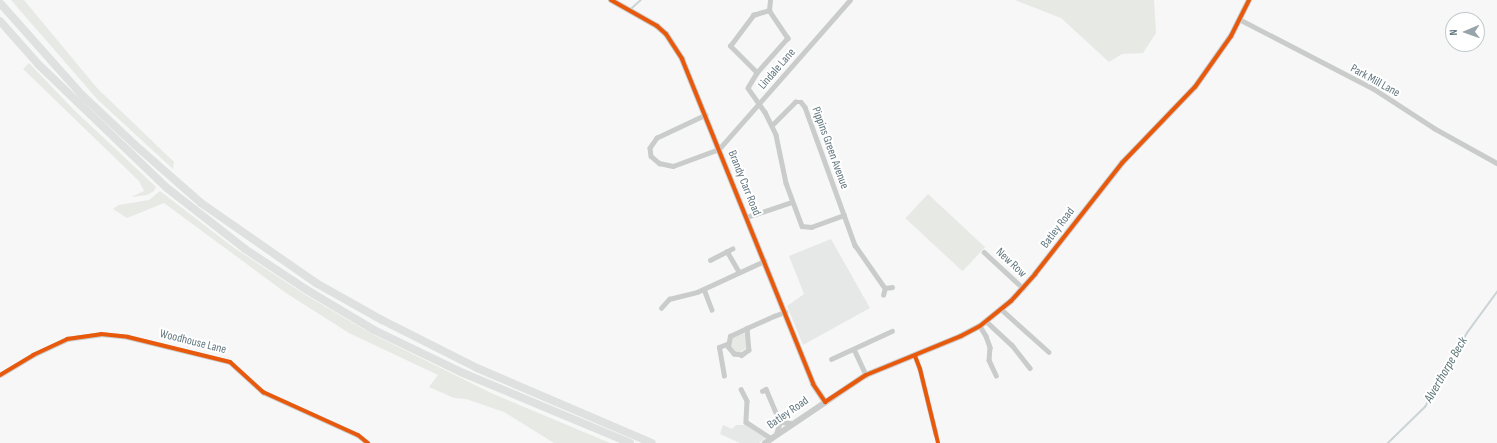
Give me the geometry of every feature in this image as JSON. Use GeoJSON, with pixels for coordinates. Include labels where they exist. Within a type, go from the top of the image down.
{"type":"FeatureCollection","features":[{"type":"Feature","properties":{"kind":"highway"},"geometry":{"type":"LineString","coordinates":[[0,3],[83,96],[161,168],[201,203],[316,283],[382,320],[477,368],[652,443]]}},
{"type":"Feature","properties":{"kind":"highway"},"geometry":{"type":"LineString","coordinates":[[0,20],[38,64],[153,176],[245,248],[307,290],[374,330],[463,373],[630,443]]}},
{"type":"Feature","properties":{"kind":"street","name":"Brandy Carr Road"},"geometry":{"type":"LineString","coordinates":[[611,0],[657,26],[666,34],[688,71],[813,384],[825,402]]}},
{"type":"Feature","properties":{"kind":"street"},"geometry":{"type":"LineString","coordinates":[[770,0],[769,10],[788,38],[757,73],[748,88],[772,125],[781,147],[782,165],[792,202],[802,226],[807,228],[844,215]]}},
{"type":"Feature","properties":{"kind":"street","name":"Lindale Lane"},"geometry":{"type":"LineString","coordinates":[[719,150],[850,0]]}},
{"type":"Feature","properties":{"kind":"street","name":"Batley Road"},"geometry":{"type":"LineString","coordinates":[[765,443],[792,423],[866,375],[915,356],[980,326],[1001,309],[1023,288],[1122,163],[1195,87],[1220,55],[1241,20],[1249,0]]}},
{"type":"Feature","properties":{"kind":"street"},"geometry":{"type":"LineString","coordinates":[[757,73],[730,46],[753,15],[769,10]]}},
{"type":"Feature","properties":{"kind":"street","name":"Park Mill Lane"},"geometry":{"type":"LineString","coordinates":[[1241,20],[1374,89],[1434,128],[1497,163]]}},
{"type":"Feature","properties":{"kind":"street","name":"Pippins Green Avenue"},"geometry":{"type":"LineString","coordinates":[[772,125],[795,102],[801,102],[805,107],[855,245],[885,288]]}},
{"type":"Feature","properties":{"kind":"street"},"geometry":{"type":"LineString","coordinates":[[706,115],[657,138],[651,146],[650,153],[659,163],[673,166],[719,150]]}},
{"type":"Feature","properties":{"kind":"street"},"geometry":{"type":"LineString","coordinates":[[747,217],[792,202]]}},
{"type":"Feature","properties":{"kind":"street"},"geometry":{"type":"LineString","coordinates":[[710,260],[730,250],[738,270]]}},
{"type":"Feature","properties":{"kind":"street","name":"New Row"},"geometry":{"type":"LineString","coordinates":[[984,252],[1023,288]]}},
{"type":"Feature","properties":{"kind":"street"},"geometry":{"type":"LineString","coordinates":[[661,308],[670,299],[697,292],[738,270],[764,261]]}},
{"type":"Feature","properties":{"kind":"street"},"geometry":{"type":"LineString","coordinates":[[883,295],[885,288],[892,287]]}},
{"type":"Feature","properties":{"kind":"street"},"geometry":{"type":"LineString","coordinates":[[704,289],[714,310],[707,312]]}},
{"type":"Feature","properties":{"kind":"street"},"geometry":{"type":"LineString","coordinates":[[1001,309],[1050,352]]}},
{"type":"Feature","properties":{"kind":"street"},"geometry":{"type":"LineString","coordinates":[[747,328],[750,345],[746,353],[734,354],[728,344],[730,336],[747,328],[785,312]]}},
{"type":"Feature","properties":{"kind":"street"},"geometry":{"type":"LineString","coordinates":[[986,321],[1012,345],[1030,368]]}},
{"type":"Feature","properties":{"kind":"street"},"geometry":{"type":"LineString","coordinates":[[980,326],[988,341],[989,360],[996,375]]}},
{"type":"Feature","properties":{"kind":"street"},"geometry":{"type":"LineString","coordinates":[[831,359],[892,331]]}},
{"type":"Feature","properties":{"kind":"street","name":"Woodhouse Lane"},"geometry":{"type":"LineString","coordinates":[[0,375],[33,355],[67,339],[101,334],[128,337],[230,362],[263,392],[358,435],[368,443]]}},
{"type":"Feature","properties":{"kind":"street"},"geometry":{"type":"LineString","coordinates":[[724,376],[719,347],[728,344]]}},
{"type":"Feature","properties":{"kind":"street"},"geometry":{"type":"LineString","coordinates":[[854,349],[866,375]]}},
{"type":"Feature","properties":{"kind":"street"},"geometry":{"type":"LineString","coordinates":[[915,356],[920,369],[936,434]]}},
{"type":"Feature","properties":{"kind":"street"},"geometry":{"type":"LineString","coordinates":[[993,370],[998,367]]}},
{"type":"Feature","properties":{"kind":"street"},"geometry":{"type":"LineString","coordinates":[[742,389],[747,401],[746,422],[771,438]]}},
{"type":"Feature","properties":{"kind":"street"},"geometry":{"type":"LineString","coordinates":[[762,391],[766,389],[780,422]]}},
{"type":"Feature","properties":{"kind":"street"},"geometry":{"type":"LineString","coordinates":[[780,422],[792,423]]}},
{"type":"Feature","properties":{"kind":"street"},"geometry":{"type":"LineString","coordinates":[[776,434],[776,427],[780,422]]}},
{"type":"Feature","properties":{"kind":"shaded area"},"geometry":{"type":"Polygon","coordinates":[[[11,0],[24,0],[97,88],[174,162],[173,169],[98,100],[11,0]]]}},
{"type":"Feature","properties":{"kind":"shaded area"},"geometry":{"type":"Polygon","coordinates":[[[1015,0],[1154,0],[1156,33],[1143,53],[1122,54],[1109,62],[1061,18],[1015,0]]]}},
{"type":"Feature","properties":{"kind":"shaded area"},"geometry":{"type":"Polygon","coordinates":[[[29,63],[73,109],[156,187],[154,191],[147,195],[131,197],[144,191],[139,181],[23,69],[29,63]]]}},
{"type":"Feature","properties":{"kind":"shaded area"},"geometry":{"type":"Polygon","coordinates":[[[160,191],[233,247],[304,294],[370,333],[491,393],[610,443],[554,443],[504,412],[466,399],[454,398],[429,387],[438,375],[349,333],[286,293],[164,203],[127,218],[113,209],[119,205],[149,200],[160,191]]]}},
{"type":"Feature","properties":{"kind":"shaded area"},"geometry":{"type":"Polygon","coordinates":[[[928,194],[985,247],[963,271],[905,218],[928,194]]]}},
{"type":"Feature","properties":{"kind":"shaded area"},"geometry":{"type":"Polygon","coordinates":[[[831,239],[870,308],[803,345],[787,306],[804,294],[789,256],[831,239]]]}},
{"type":"Feature","properties":{"kind":"shaded area"},"geometry":{"type":"Polygon","coordinates":[[[741,333],[746,334],[748,347],[738,354],[730,349],[731,338],[741,333]]]}},
{"type":"Feature","properties":{"kind":"shaded area"},"geometry":{"type":"Polygon","coordinates":[[[723,425],[732,429],[736,425],[747,425],[767,437],[759,443],[740,443],[720,434],[723,425]]]}},
{"type":"Feature","properties":{"kind":"waterway"},"geometry":{"type":"LineString","coordinates":[[632,8],[641,0]]}},
{"type":"Feature","properties":{"kind":"waterway","name":"Alverthorpe Beck"},"geometry":{"type":"LineString","coordinates":[[1388,443],[1425,407],[1467,333],[1497,292]]}},
{"type":"Feature","properties":{"kind":"cycle path"},"geometry":{"type":"LineString","coordinates":[[611,0],[657,26],[666,34],[682,59],[813,384],[825,402],[866,375],[961,336],[980,326],[1011,301],[1035,274],[1122,163],[1195,87],[1231,36],[1249,0]]}},
{"type":"Feature","properties":{"kind":"cycle path"},"geometry":{"type":"LineString","coordinates":[[0,375],[33,355],[67,339],[101,334],[128,337],[230,362],[263,392],[358,435],[368,443]]}},
{"type":"Feature","properties":{"kind":"cycle path"},"geometry":{"type":"LineString","coordinates":[[915,356],[920,369],[938,443]]}}]}
